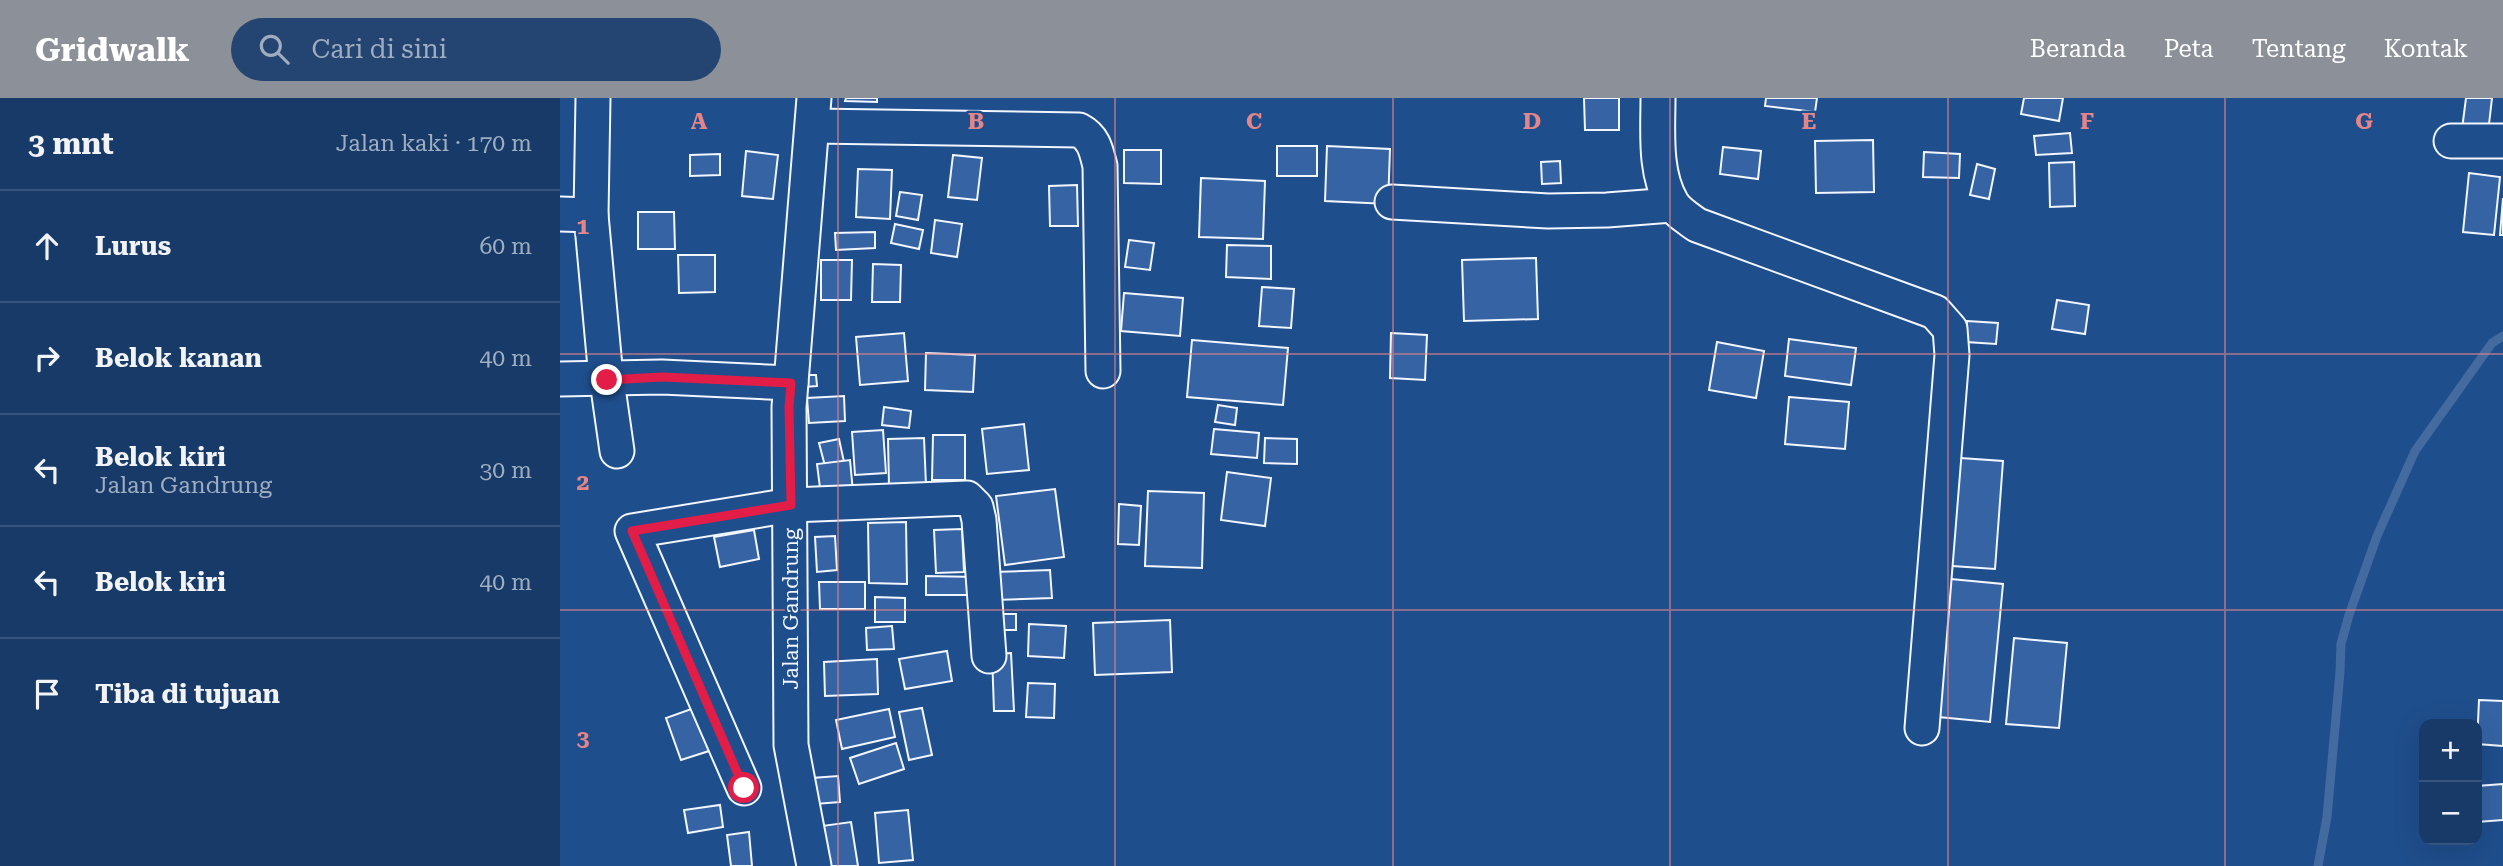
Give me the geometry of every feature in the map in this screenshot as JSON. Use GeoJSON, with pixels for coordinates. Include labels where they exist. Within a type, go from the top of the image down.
{"type":"FeatureCollection","features":[{"type":"Feature","properties":{"kind":"street"},"geometry":{"type":"LineString","coordinates":[[593,98],[576,214],[607,380],[617,451]]}},
{"type":"Feature","properties":{"kind":"street"},"geometry":{"type":"LineString","coordinates":[[1658,98],[1662,181],[1672,205],[1697,225],[1935,312],[1950,329],[1952,355],[1922,728]]}},
{"type":"Feature","properties":{"kind":"street"},"geometry":{"type":"LineString","coordinates":[[813,112],[1079,130],[1088,135],[1095,147],[1100,166],[1102,371]]}},
{"type":"Feature","properties":{"kind":"street","name":"Jalan Gandrung"},"geometry":{"type":"LineString","coordinates":[[813,112],[789,407],[791,745],[814,866]]}},
{"type":"Feature","properties":{"kind":"street"},"geometry":{"type":"LineString","coordinates":[[2451,141],[2503,141]]}},
{"type":"Feature","properties":{"kind":"street"},"geometry":{"type":"LineString","coordinates":[[1392,202],[1548,211],[1672,205]]}},
{"type":"Feature","properties":{"kind":"street"},"geometry":{"type":"LineString","coordinates":[[560,379],[662,377],[791,383]]}},
{"type":"Feature","properties":{"kind":"street"},"geometry":{"type":"LineString","coordinates":[[744,788],[632,531],[791,505],[967,498],[976,507],[979,520],[989,656]]}},
{"type":"Feature","properties":{"kind":"building"},"geometry":{"type":"Polygon","coordinates":[[[846,98],[877,98],[877,102],[845,101],[846,98]]]}},
{"type":"Feature","properties":{"kind":"building"},"geometry":{"type":"Polygon","coordinates":[[[1584,98],[1619,98],[1619,130],[1585,130],[1584,98]]]}},
{"type":"Feature","properties":{"kind":"building"},"geometry":{"type":"Polygon","coordinates":[[[1766,98],[1817,98],[1815,112],[1765,106],[1766,98]]]}},
{"type":"Feature","properties":{"kind":"building"},"geometry":{"type":"Polygon","coordinates":[[[2024,98],[2063,98],[2059,121],[2021,114],[2024,98]]]}},
{"type":"Feature","properties":{"kind":"building"},"geometry":{"type":"Polygon","coordinates":[[[2466,98],[2492,98],[2488,133],[2462,129],[2466,98]]]}},
{"type":"Feature","properties":{"kind":"building"},"geometry":{"type":"Polygon","coordinates":[[[2070,133],[2072,153],[2036,155],[2034,136],[2070,133]]]}},
{"type":"Feature","properties":{"kind":"building"},"geometry":{"type":"Polygon","coordinates":[[[1873,140],[1874,192],[1816,193],[1815,141],[1873,140]]]}},
{"type":"Feature","properties":{"kind":"building"},"geometry":{"type":"Polygon","coordinates":[[[1277,146],[1317,146],[1317,176],[1277,176],[1277,146]]]}},
{"type":"Feature","properties":{"kind":"building"},"geometry":{"type":"Polygon","coordinates":[[[1327,146],[1390,149],[1388,204],[1325,201],[1327,146]]]}},
{"type":"Feature","properties":{"kind":"building"},"geometry":{"type":"Polygon","coordinates":[[[1723,147],[1761,151],[1758,179],[1720,174],[1723,147]]]}},
{"type":"Feature","properties":{"kind":"building"},"geometry":{"type":"Polygon","coordinates":[[[1124,150],[1161,150],[1161,184],[1124,183],[1124,150]]]}},
{"type":"Feature","properties":{"kind":"building"},"geometry":{"type":"Polygon","coordinates":[[[746,151],[778,155],[773,199],[742,196],[746,151]]]}},
{"type":"Feature","properties":{"kind":"building"},"geometry":{"type":"Polygon","coordinates":[[[1924,152],[1960,154],[1959,178],[1923,177],[1924,152]]]}},
{"type":"Feature","properties":{"kind":"building"},"geometry":{"type":"Polygon","coordinates":[[[720,154],[720,175],[690,176],[690,155],[720,154]]]}},
{"type":"Feature","properties":{"kind":"building"},"geometry":{"type":"Polygon","coordinates":[[[953,155],[982,158],[977,200],[948,197],[953,155]]]}},
{"type":"Feature","properties":{"kind":"building"},"geometry":{"type":"Polygon","coordinates":[[[1560,161],[1561,183],[1542,184],[1541,162],[1560,161]]]}},
{"type":"Feature","properties":{"kind":"building"},"geometry":{"type":"Polygon","coordinates":[[[2074,162],[2075,206],[2050,207],[2049,163],[2074,162]]]}},
{"type":"Feature","properties":{"kind":"building"},"geometry":{"type":"Polygon","coordinates":[[[1977,164],[1995,169],[1989,199],[1970,195],[1977,164]]]}},
{"type":"Feature","properties":{"kind":"building"},"geometry":{"type":"Polygon","coordinates":[[[858,169],[892,170],[890,219],[856,217],[858,169]]]}},
{"type":"Feature","properties":{"kind":"building"},"geometry":{"type":"Polygon","coordinates":[[[2469,173],[2500,177],[2494,235],[2463,232],[2469,173]]]}},
{"type":"Feature","properties":{"kind":"building"},"geometry":{"type":"Polygon","coordinates":[[[1201,178],[1265,181],[1263,239],[1199,237],[1201,178]]]}},
{"type":"Feature","properties":{"kind":"building"},"geometry":{"type":"Polygon","coordinates":[[[1077,185],[1078,226],[1050,226],[1049,186],[1077,185]]]}},
{"type":"Feature","properties":{"kind":"building"},"geometry":{"type":"Polygon","coordinates":[[[900,192],[922,195],[918,220],[896,216],[900,192]]]}},
{"type":"Feature","properties":{"kind":"building"},"geometry":{"type":"Polygon","coordinates":[[[2503,198],[2503,235],[2500,235],[2503,198]]]}},
{"type":"Feature","properties":{"kind":"building"},"geometry":{"type":"Polygon","coordinates":[[[638,212],[674,212],[675,249],[638,249],[638,212]]]}},
{"type":"Feature","properties":{"kind":"building"},"geometry":{"type":"Polygon","coordinates":[[[935,220],[962,224],[957,257],[931,253],[935,220]]]}},
{"type":"Feature","properties":{"kind":"building"},"geometry":{"type":"Polygon","coordinates":[[[895,224],[923,230],[919,249],[891,243],[895,224]]]}},
{"type":"Feature","properties":{"kind":"building"},"geometry":{"type":"Polygon","coordinates":[[[875,232],[875,248],[836,250],[835,233],[875,232]]]}},
{"type":"Feature","properties":{"kind":"building"},"geometry":{"type":"Polygon","coordinates":[[[1129,240],[1154,243],[1150,270],[1125,267],[1129,240]]]}},
{"type":"Feature","properties":{"kind":"building"},"geometry":{"type":"Polygon","coordinates":[[[1227,245],[1271,246],[1271,279],[1226,277],[1227,245]]]}},
{"type":"Feature","properties":{"kind":"building"},"geometry":{"type":"Polygon","coordinates":[[[678,255],[715,255],[715,292],[679,293],[678,255]]]}},
{"type":"Feature","properties":{"kind":"building"},"geometry":{"type":"Polygon","coordinates":[[[1536,258],[1538,319],[1464,321],[1462,260],[1536,258]]]}},
{"type":"Feature","properties":{"kind":"building"},"geometry":{"type":"Polygon","coordinates":[[[821,260],[852,260],[851,300],[821,300],[821,260]]]}},
{"type":"Feature","properties":{"kind":"building"},"geometry":{"type":"Polygon","coordinates":[[[873,264],[901,265],[900,302],[872,302],[873,264]]]}},
{"type":"Feature","properties":{"kind":"building"},"geometry":{"type":"Polygon","coordinates":[[[1262,287],[1294,289],[1291,328],[1259,326],[1262,287]]]}},
{"type":"Feature","properties":{"kind":"building"},"geometry":{"type":"Polygon","coordinates":[[[1124,293],[1183,298],[1180,336],[1121,331],[1124,293]]]}},
{"type":"Feature","properties":{"kind":"building"},"geometry":{"type":"Polygon","coordinates":[[[2057,300],[2089,305],[2085,334],[2052,329],[2057,300]]]}},
{"type":"Feature","properties":{"kind":"building"},"geometry":{"type":"Polygon","coordinates":[[[1967,321],[1998,323],[1996,344],[1966,342],[1967,321]]]}},
{"type":"Feature","properties":{"kind":"building"},"geometry":{"type":"Polygon","coordinates":[[[904,333],[908,381],[860,385],[856,337],[904,333]]]}},
{"type":"Feature","properties":{"kind":"building"},"geometry":{"type":"Polygon","coordinates":[[[1391,333],[1427,335],[1425,380],[1390,378],[1391,333]]]}},
{"type":"Feature","properties":{"kind":"building"},"geometry":{"type":"Polygon","coordinates":[[[1789,339],[1856,348],[1851,385],[1785,376],[1789,339]]]}},
{"type":"Feature","properties":{"kind":"building"},"geometry":{"type":"Polygon","coordinates":[[[1192,340],[1288,348],[1283,405],[1187,397],[1192,340]]]}},
{"type":"Feature","properties":{"kind":"building"},"geometry":{"type":"Polygon","coordinates":[[[1717,342],[1764,351],[1756,398],[1709,390],[1717,342]]]}},
{"type":"Feature","properties":{"kind":"building"},"geometry":{"type":"Polygon","coordinates":[[[926,353],[975,355],[973,392],[925,390],[926,353]]]}},
{"type":"Feature","properties":{"kind":"building"},"geometry":{"type":"Polygon","coordinates":[[[803,375],[816,375],[817,386],[804,387],[803,375]]]}},
{"type":"Feature","properties":{"kind":"building"},"geometry":{"type":"Polygon","coordinates":[[[844,396],[845,421],[809,423],[807,398],[844,396]]]}},
{"type":"Feature","properties":{"kind":"building"},"geometry":{"type":"Polygon","coordinates":[[[1789,397],[1849,402],[1845,449],[1785,444],[1789,397]]]}},
{"type":"Feature","properties":{"kind":"building"},"geometry":{"type":"Polygon","coordinates":[[[1218,405],[1237,408],[1235,425],[1215,422],[1218,405]]]}},
{"type":"Feature","properties":{"kind":"building"},"geometry":{"type":"Polygon","coordinates":[[[884,407],[911,411],[909,428],[882,425],[884,407]]]}},
{"type":"Feature","properties":{"kind":"building"},"geometry":{"type":"Polygon","coordinates":[[[1024,424],[1029,470],[987,474],[982,429],[1024,424]]]}},
{"type":"Feature","properties":{"kind":"building"},"geometry":{"type":"Polygon","coordinates":[[[1214,429],[1259,433],[1257,458],[1211,454],[1214,429]]]}},
{"type":"Feature","properties":{"kind":"building"},"geometry":{"type":"Polygon","coordinates":[[[883,430],[886,473],[855,475],[852,432],[883,430]]]}},
{"type":"Feature","properties":{"kind":"building"},"geometry":{"type":"Polygon","coordinates":[[[933,435],[965,435],[965,480],[932,480],[933,435]]]}},
{"type":"Feature","properties":{"kind":"building"},"geometry":{"type":"Polygon","coordinates":[[[924,438],[926,485],[889,486],[888,439],[924,438]]]}},
{"type":"Feature","properties":{"kind":"building"},"geometry":{"type":"Polygon","coordinates":[[[1265,438],[1297,439],[1297,464],[1264,463],[1265,438]]]}},
{"type":"Feature","properties":{"kind":"building"},"geometry":{"type":"Polygon","coordinates":[[[839,439],[844,462],[825,466],[819,443],[839,439]]]}},
{"type":"Feature","properties":{"kind":"building"},"geometry":{"type":"Polygon","coordinates":[[[1946,457],[2003,461],[1995,569],[1938,565],[1946,457]]]}},
{"type":"Feature","properties":{"kind":"building"},"geometry":{"type":"Polygon","coordinates":[[[850,460],[853,492],[821,496],[817,464],[850,460]]]}},
{"type":"Feature","properties":{"kind":"building"},"geometry":{"type":"Polygon","coordinates":[[[1227,472],[1271,478],[1265,526],[1221,520],[1227,472]]]}},
{"type":"Feature","properties":{"kind":"building"},"geometry":{"type":"Polygon","coordinates":[[[1055,489],[1064,557],[1005,565],[996,496],[1055,489]]]}},
{"type":"Feature","properties":{"kind":"building"},"geometry":{"type":"Polygon","coordinates":[[[1148,491],[1204,493],[1202,568],[1145,566],[1148,491]]]}},
{"type":"Feature","properties":{"kind":"building"},"geometry":{"type":"Polygon","coordinates":[[[1119,504],[1141,506],[1139,545],[1118,544],[1119,504]]]}},
{"type":"Feature","properties":{"kind":"building"},"geometry":{"type":"Polygon","coordinates":[[[906,522],[907,584],[869,583],[868,523],[906,522]]]}},
{"type":"Feature","properties":{"kind":"building"},"geometry":{"type":"Polygon","coordinates":[[[962,529],[964,572],[936,573],[934,530],[962,529]]]}},
{"type":"Feature","properties":{"kind":"building"},"geometry":{"type":"Polygon","coordinates":[[[754,530],[759,559],[720,567],[714,537],[754,530]]]}},
{"type":"Feature","properties":{"kind":"building"},"geometry":{"type":"Polygon","coordinates":[[[835,536],[837,570],[817,572],[815,537],[835,536]]]}},
{"type":"Feature","properties":{"kind":"building"},"geometry":{"type":"Polygon","coordinates":[[[1050,570],[1052,598],[995,600],[994,572],[1050,570]]]}},
{"type":"Feature","properties":{"kind":"building"},"geometry":{"type":"Polygon","coordinates":[[[926,576],[978,577],[978,595],[926,595],[926,576]]]}},
{"type":"Feature","properties":{"kind":"building"},"geometry":{"type":"Polygon","coordinates":[[[1940,578],[2003,584],[1990,722],[1928,716],[1940,578]]]}},
{"type":"Feature","properties":{"kind":"building"},"geometry":{"type":"Polygon","coordinates":[[[819,582],[865,582],[865,609],[820,609],[819,582]]]}},
{"type":"Feature","properties":{"kind":"building"},"geometry":{"type":"Polygon","coordinates":[[[875,597],[905,598],[905,622],[875,622],[875,597]]]}},
{"type":"Feature","properties":{"kind":"building"},"geometry":{"type":"Polygon","coordinates":[[[989,614],[1016,614],[1016,630],[989,630],[989,614]]]}},
{"type":"Feature","properties":{"kind":"building"},"geometry":{"type":"Polygon","coordinates":[[[1170,620],[1172,672],[1095,675],[1093,623],[1170,620]]]}},
{"type":"Feature","properties":{"kind":"building"},"geometry":{"type":"Polygon","coordinates":[[[1029,624],[1066,626],[1064,658],[1028,656],[1029,624]]]}},
{"type":"Feature","properties":{"kind":"building"},"geometry":{"type":"Polygon","coordinates":[[[892,626],[894,649],[867,650],[866,628],[892,626]]]}},
{"type":"Feature","properties":{"kind":"building"},"geometry":{"type":"Polygon","coordinates":[[[2014,638],[2067,643],[2059,728],[2006,724],[2014,638]]]}},
{"type":"Feature","properties":{"kind":"building"},"geometry":{"type":"Polygon","coordinates":[[[947,651],[952,681],[905,689],[899,659],[947,651]]]}},
{"type":"Feature","properties":{"kind":"building"},"geometry":{"type":"Polygon","coordinates":[[[1011,653],[1014,711],[994,711],[992,654],[1011,653]]]}},
{"type":"Feature","properties":{"kind":"building"},"geometry":{"type":"Polygon","coordinates":[[[877,659],[878,694],[825,696],[824,662],[877,659]]]}},
{"type":"Feature","properties":{"kind":"building"},"geometry":{"type":"Polygon","coordinates":[[[1028,683],[1055,684],[1054,718],[1026,717],[1028,683]]]}},
{"type":"Feature","properties":{"kind":"building"},"geometry":{"type":"Polygon","coordinates":[[[2479,700],[2503,701],[2503,746],[2482,744],[2482,719],[2478,719],[2479,700]]]}},
{"type":"Feature","properties":{"kind":"building"},"geometry":{"type":"Polygon","coordinates":[[[694,708],[709,751],[681,760],[666,718],[694,708]]]}},
{"type":"Feature","properties":{"kind":"building"},"geometry":{"type":"Polygon","coordinates":[[[922,708],[932,755],[909,760],[899,712],[922,708]]]}},
{"type":"Feature","properties":{"kind":"building"},"geometry":{"type":"Polygon","coordinates":[[[889,709],[895,737],[842,749],[836,720],[889,709]]]}},
{"type":"Feature","properties":{"kind":"building"},"geometry":{"type":"Polygon","coordinates":[[[896,743],[904,769],[859,784],[850,758],[896,743]]]}},
{"type":"Feature","properties":{"kind":"building"},"geometry":{"type":"Polygon","coordinates":[[[838,776],[840,802],[815,804],[812,778],[838,776]]]}},
{"type":"Feature","properties":{"kind":"building"},"geometry":{"type":"Polygon","coordinates":[[[2503,784],[2503,820],[2482,822],[2482,786],[2503,784]]]}},
{"type":"Feature","properties":{"kind":"building"},"geometry":{"type":"Polygon","coordinates":[[[720,805],[723,827],[688,833],[684,810],[720,805]]]}},
{"type":"Feature","properties":{"kind":"building"},"geometry":{"type":"Polygon","coordinates":[[[908,810],[913,860],[879,863],[875,813],[908,810]]]}},
{"type":"Feature","properties":{"kind":"building"},"geometry":{"type":"Polygon","coordinates":[[[851,822],[858,866],[828,866],[822,826],[851,822]]]}},
{"type":"Feature","properties":{"kind":"building"},"geometry":{"type":"Polygon","coordinates":[[[749,832],[752,866],[731,866],[727,835],[749,832]]]}},
{"type":"Feature","properties":{"kind":"waterway"},"geometry":{"type":"LineString","coordinates":[[2318,866],[2327,817],[2341,644],[2349,615],[2377,536],[2415,451],[2492,343],[2503,336]]}},
{"type":"Feature","properties":{"kind":"route"},"geometry":{"type":"LineString","coordinates":[[607,380],[662,377],[791,383],[791,505],[632,531],[744,788]]}}]}
